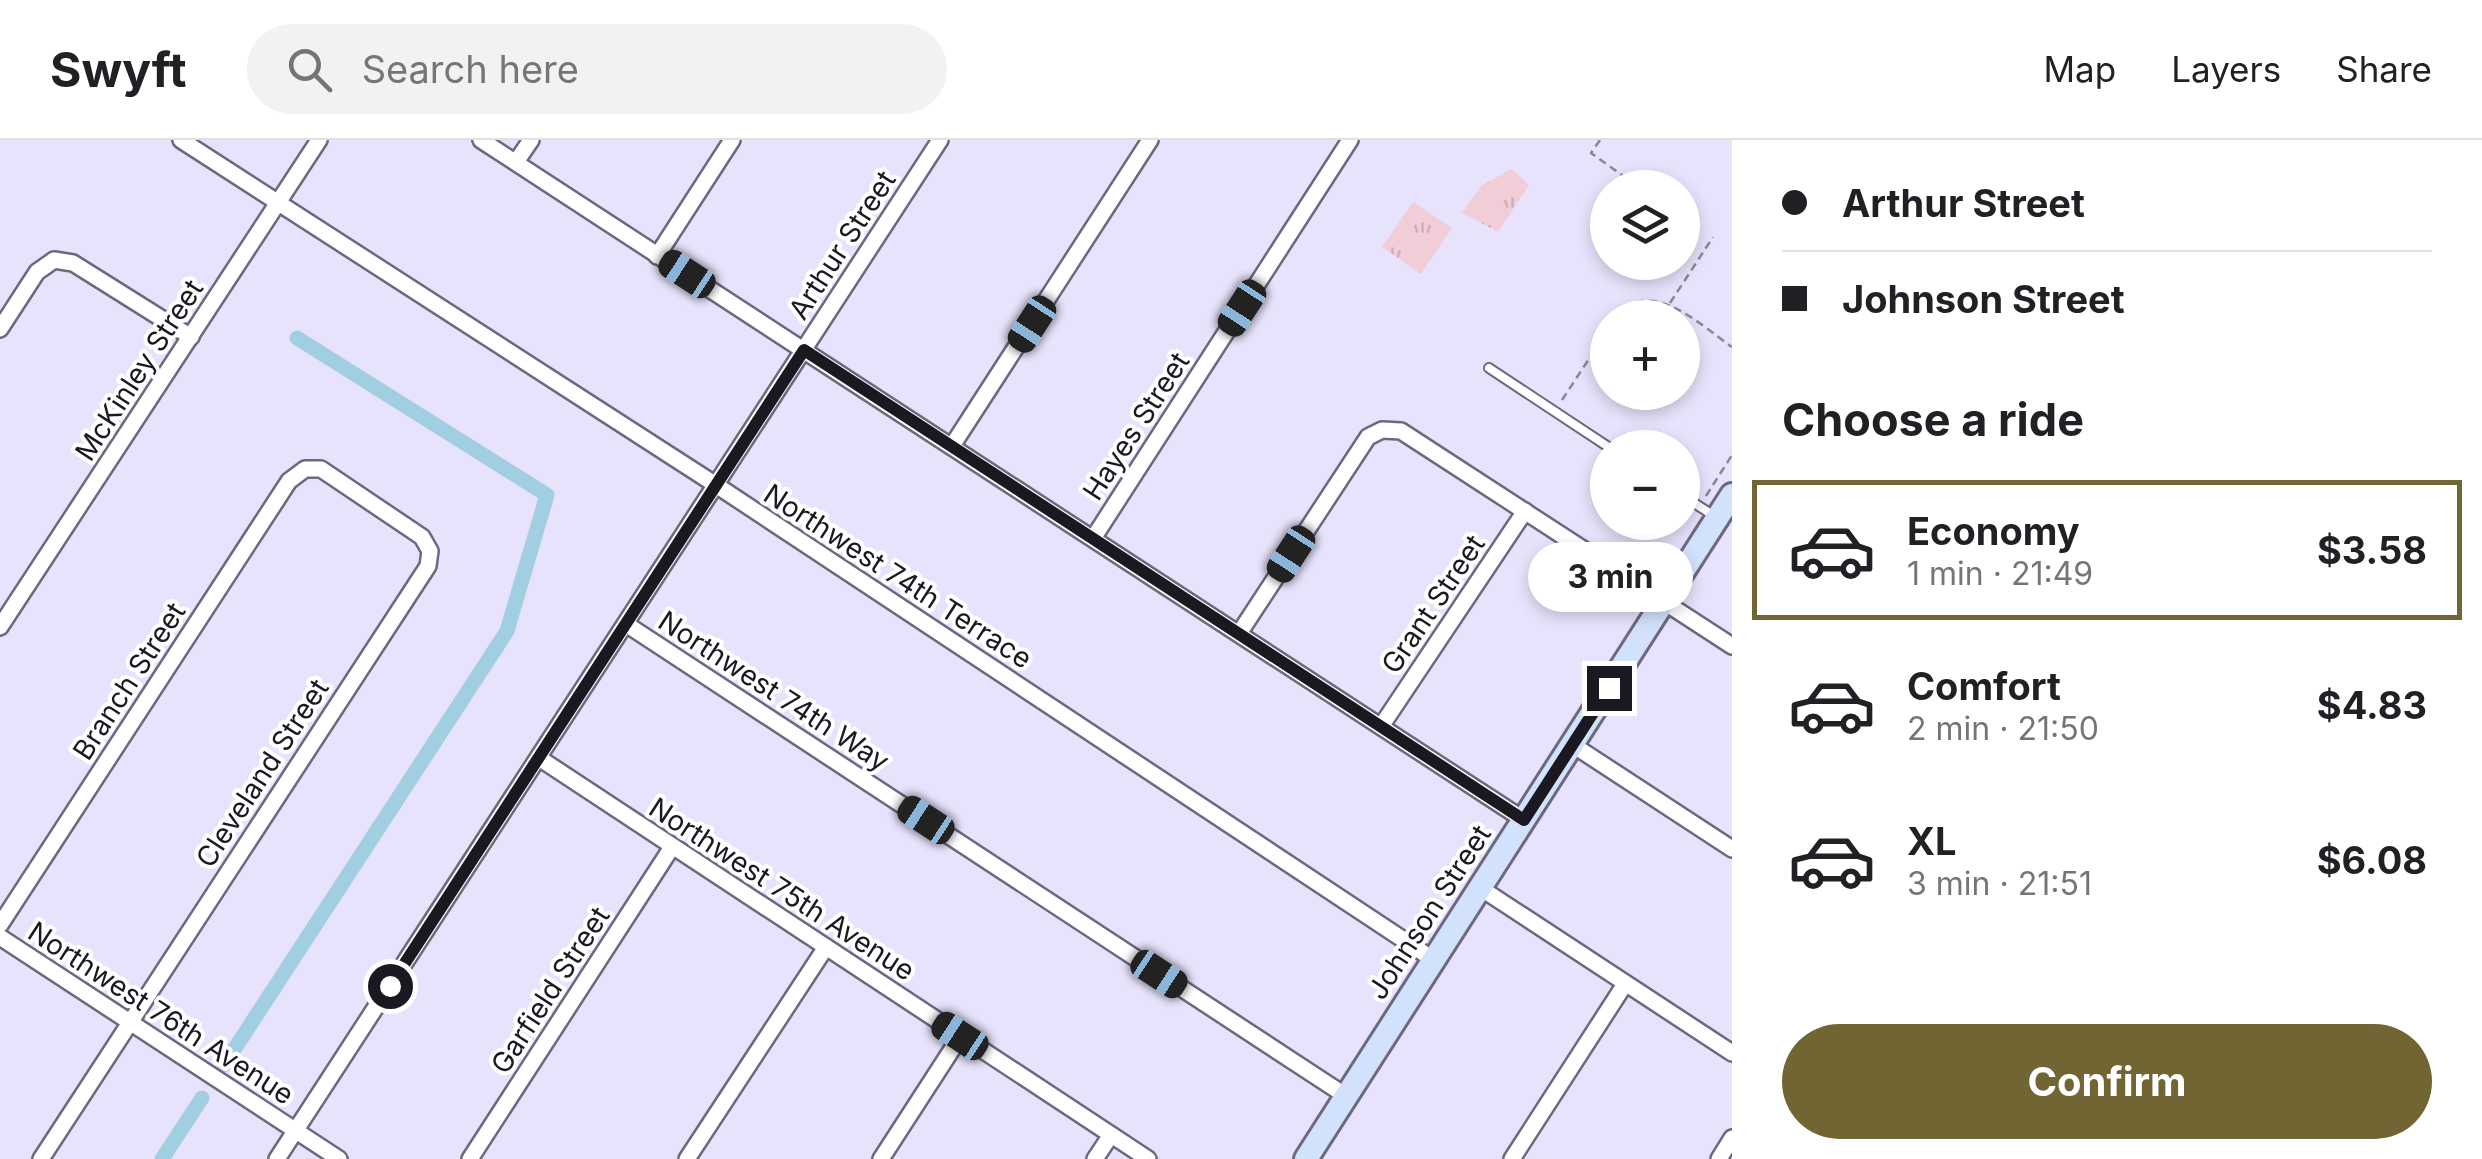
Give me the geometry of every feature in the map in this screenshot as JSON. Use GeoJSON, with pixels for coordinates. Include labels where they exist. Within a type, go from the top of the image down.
{"type":"FeatureCollection","features":[{"type":"Feature","properties":{"kind":"street","name":"Northwest 74th Terrace"},"geometry":{"type":"LineString","coordinates":[[181,140],[716,486],[1434,960]]}},
{"type":"Feature","properties":{"kind":"street","name":"McKinley Street"},"geometry":{"type":"LineString","coordinates":[[0,627],[320,140]]}},
{"type":"Feature","properties":{"kind":"street"},"geometry":{"type":"LineString","coordinates":[[481,140],[1524,820]]}},
{"type":"Feature","properties":{"kind":"street"},"geometry":{"type":"LineString","coordinates":[[516,162],[531,140]]}},
{"type":"Feature","properties":{"kind":"street"},"geometry":{"type":"LineString","coordinates":[[657,256],[732,140]]}},
{"type":"Feature","properties":{"kind":"street","name":"Arthur Street"},"geometry":{"type":"LineString","coordinates":[[277,1159],[940,140]]}},
{"type":"Feature","properties":{"kind":"street"},"geometry":{"type":"LineString","coordinates":[[952,446],[1150,140]]}},
{"type":"Feature","properties":{"kind":"street","name":"Hayes Street"},"geometry":{"type":"LineString","coordinates":[[1094,537],[1350,140]]}},
{"type":"Feature","properties":{"kind":"street"},"geometry":{"type":"LineString","coordinates":[[0,329],[37,272],[54,260],[73,263],[191,337]]}},
{"type":"Feature","properties":{"kind":"street"},"geometry":{"type":"LineString","coordinates":[[1240,632],[1368,437],[1382,430],[1402,431],[1732,646]]}},
{"type":"Feature","properties":{"kind":"street","name":"Cleveland Street"},"geometry":{"type":"LineString","coordinates":[[41,1159],[428,566],[430,551],[422,537],[321,469],[306,469]]}},
{"type":"Feature","properties":{"kind":"street","name":"Branch Street"},"geometry":{"type":"LineString","coordinates":[[0,925],[289,481],[306,469]]}},
{"type":"Feature","properties":{"kind":"street","name":"Johnson Street"},"geometry":{"type":"LineString","coordinates":[[1306,1159],[1664,602],[1709,512],[1732,496]]}},
{"type":"Feature","properties":{"kind":"street","name":"Grant Street"},"geometry":{"type":"LineString","coordinates":[[1382,725],[1525,510]]}},
{"type":"Feature","properties":{"kind":"street","name":"Northwest 74th Way"},"geometry":{"type":"LineString","coordinates":[[626,624],[1346,1096]]}},
{"type":"Feature","properties":{"kind":"street"},"geometry":{"type":"LineString","coordinates":[[1573,746],[1732,849]]}},
{"type":"Feature","properties":{"kind":"street","name":"Northwest 75th Avenue"},"geometry":{"type":"LineString","coordinates":[[539,758],[1148,1159]]}},
{"type":"Feature","properties":{"kind":"street","name":"Garfield Street"},"geometry":{"type":"LineString","coordinates":[[470,1159],[672,848]]}},
{"type":"Feature","properties":{"kind":"street"},"geometry":{"type":"LineString","coordinates":[[1482,889],[1732,1053]]}},
{"type":"Feature","properties":{"kind":"street","name":"Northwest 76th Avenue"},"geometry":{"type":"LineString","coordinates":[[0,937],[339,1159]]}},
{"type":"Feature","properties":{"kind":"street"},"geometry":{"type":"LineString","coordinates":[[687,1159],[826,947]]}},
{"type":"Feature","properties":{"kind":"street"},"geometry":{"type":"LineString","coordinates":[[1512,1159],[1625,984]]}},
{"type":"Feature","properties":{"kind":"street"},"geometry":{"type":"LineString","coordinates":[[880,1159],[960,1036]]}},
{"type":"Feature","properties":{"kind":"street"},"geometry":{"type":"LineString","coordinates":[[1096,1159],[1111,1135]]}},
{"type":"Feature","properties":{"kind":"street"},"geometry":{"type":"LineString","coordinates":[[1718,1159],[1732,1138]]}},
{"type":"Feature","properties":{"kind":"lane"},"geometry":{"type":"LineString","coordinates":[[1489,368],[1590,435]]}},
{"type":"Feature","properties":{"kind":"lane"},"geometry":{"type":"LineString","coordinates":[[1700,506],[1709,512]]}},
{"type":"Feature","properties":{"kind":"path"},"geometry":{"type":"LineString","coordinates":[[1600,140],[1591,154],[1614,170]]}},
{"type":"Feature","properties":{"kind":"path"},"geometry":{"type":"LineString","coordinates":[[1672,300],[1713,237]]}},
{"type":"Feature","properties":{"kind":"path"},"geometry":{"type":"LineString","coordinates":[[1700,326],[1732,347]]}},
{"type":"Feature","properties":{"kind":"path"},"geometry":{"type":"LineString","coordinates":[[1554,411],[1590,357]]}},
{"type":"Feature","properties":{"kind":"path"},"geometry":{"type":"LineString","coordinates":[[1709,512],[1732,455]]}},
{"type":"Feature","properties":{"kind":"green space"},"geometry":{"type":"Polygon","coordinates":[[[1511,169],[1529,185],[1498,232],[1462,213],[1481,186],[1511,169]]]}},
{"type":"Feature","properties":{"kind":"green space"},"geometry":{"type":"Polygon","coordinates":[[[1413,202],[1452,228],[1421,274],[1382,247],[1413,202]]]}},
{"type":"Feature","properties":{"kind":"waterway"},"geometry":{"type":"LineString","coordinates":[[224,1065],[507,631],[547,495],[297,338]]}},
{"type":"Feature","properties":{"kind":"waterway"},"geometry":{"type":"LineString","coordinates":[[162,1159],[202,1098]]}},
{"type":"Feature","properties":{"kind":"route"},"geometry":{"type":"LineString","coordinates":[[390,986],[804,350],[1524,820],[1609,688]]}}]}
